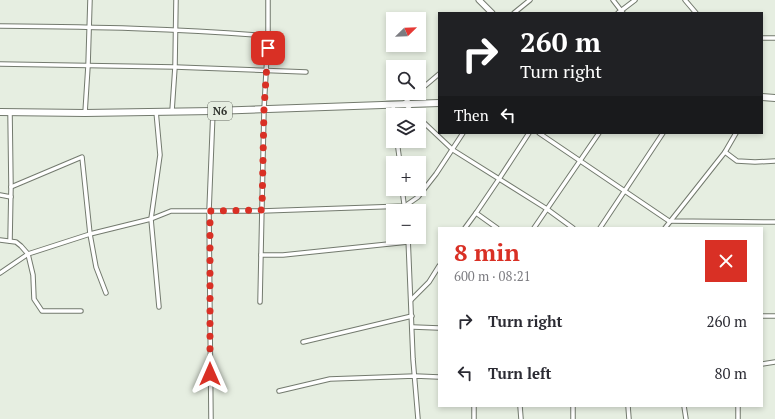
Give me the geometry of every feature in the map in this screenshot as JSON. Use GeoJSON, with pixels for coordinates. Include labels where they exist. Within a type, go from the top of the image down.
{"type":"FeatureCollection","features":[{"type":"Feature","properties":{"kind":"highway"},"geometry":{"type":"LineString","coordinates":[[763,97],[775,98]]}},
{"type":"Feature","properties":{"kind":"highway","name":"N6"},"geometry":{"type":"LineString","coordinates":[[0,112],[85,113],[213,111],[438,104]]}},
{"type":"Feature","properties":{"kind":"main road"},"geometry":{"type":"LineString","coordinates":[[480,0],[491,12]]}},
{"type":"Feature","properties":{"kind":"street"},"geometry":{"type":"LineString","coordinates":[[85,113],[90,0]]}},
{"type":"Feature","properties":{"kind":"street"},"geometry":{"type":"LineString","coordinates":[[172,111],[175,67],[176,0]]}},
{"type":"Feature","properties":{"kind":"street"},"geometry":{"type":"LineString","coordinates":[[260,302],[268,0]]}},
{"type":"Feature","properties":{"kind":"street"},"geometry":{"type":"LineString","coordinates":[[515,12],[530,0]]}},
{"type":"Feature","properties":{"kind":"street"},"geometry":{"type":"LineString","coordinates":[[613,0],[620,12],[635,0]]}},
{"type":"Feature","properties":{"kind":"street"},"geometry":{"type":"LineString","coordinates":[[685,0],[695,12]]}},
{"type":"Feature","properties":{"kind":"street"},"geometry":{"type":"LineString","coordinates":[[0,26],[89,27],[228,32],[268,36]]}},
{"type":"Feature","properties":{"kind":"street"},"geometry":{"type":"LineString","coordinates":[[763,38],[775,38]]}},
{"type":"Feature","properties":{"kind":"street"},"geometry":{"type":"LineString","coordinates":[[0,64],[175,67],[306,72]]}},
{"type":"Feature","properties":{"kind":"street"},"geometry":{"type":"LineString","coordinates":[[426,85],[438,75]]}},
{"type":"Feature","properties":{"kind":"street"},"geometry":{"type":"LineString","coordinates":[[408,108],[404,105],[409,100]]}},
{"type":"Feature","properties":{"kind":"street"},"geometry":{"type":"LineString","coordinates":[[156,111],[160,155],[151,219],[159,307]]}},
{"type":"Feature","properties":{"kind":"street"},"geometry":{"type":"LineString","coordinates":[[211,419],[210,211],[213,111]]}},
{"type":"Feature","properties":{"kind":"street"},"geometry":{"type":"LineString","coordinates":[[10,112],[10,241]]}},
{"type":"Feature","properties":{"kind":"street"},"geometry":{"type":"LineString","coordinates":[[426,125],[453,150],[547,209],[572,227]]}},
{"type":"Feature","properties":{"kind":"street"},"geometry":{"type":"LineString","coordinates":[[408,204],[418,197],[453,150],[462,134]]}},
{"type":"Feature","properties":{"kind":"street"},"geometry":{"type":"LineString","coordinates":[[465,227],[476,213],[528,134]]}},
{"type":"Feature","properties":{"kind":"street"},"geometry":{"type":"LineString","coordinates":[[540,134],[670,221],[775,222]]}},
{"type":"Feature","properties":{"kind":"street"},"geometry":{"type":"LineString","coordinates":[[535,227],[598,134]]}},
{"type":"Feature","properties":{"kind":"street"},"geometry":{"type":"LineString","coordinates":[[601,227],[662,134]]}},
{"type":"Feature","properties":{"kind":"street"},"geometry":{"type":"LineString","coordinates":[[666,227],[725,152],[735,134]]}},
{"type":"Feature","properties":{"kind":"street"},"geometry":{"type":"LineString","coordinates":[[725,152],[737,161],[775,161]]}},
{"type":"Feature","properties":{"kind":"street"},"geometry":{"type":"LineString","coordinates":[[11,187],[82,157],[90,234],[96,267],[106,293]]}},
{"type":"Feature","properties":{"kind":"street"},"geometry":{"type":"LineString","coordinates":[[0,195],[11,197]]}},
{"type":"Feature","properties":{"kind":"street"},"geometry":{"type":"LineString","coordinates":[[0,273],[28,254],[90,234],[151,219],[171,211],[386,207]]}},
{"type":"Feature","properties":{"kind":"street"},"geometry":{"type":"LineString","coordinates":[[476,213],[496,227]]}},
{"type":"Feature","properties":{"kind":"street"},"geometry":{"type":"LineString","coordinates":[[0,240],[10,241],[21,246],[28,254],[33,275],[34,299],[42,311],[82,311]]}},
{"type":"Feature","properties":{"kind":"street"},"geometry":{"type":"LineString","coordinates":[[261,255],[283,255],[389,244]]}},
{"type":"Feature","properties":{"kind":"street"},"geometry":{"type":"LineString","coordinates":[[408,244],[413,359],[418,419]]}},
{"type":"Feature","properties":{"kind":"street"},"geometry":{"type":"LineString","coordinates":[[411,300],[429,282],[438,268]]}},
{"type":"Feature","properties":{"kind":"street"},"geometry":{"type":"LineString","coordinates":[[303,342],[412,316]]}},
{"type":"Feature","properties":{"kind":"street"},"geometry":{"type":"LineString","coordinates":[[763,316],[775,316]]}},
{"type":"Feature","properties":{"kind":"street"},"geometry":{"type":"LineString","coordinates":[[412,327],[438,328]]}},
{"type":"Feature","properties":{"kind":"street"},"geometry":{"type":"LineString","coordinates":[[763,360],[768,363]]}},
{"type":"Feature","properties":{"kind":"street"},"geometry":{"type":"LineString","coordinates":[[763,364],[775,362]]}},
{"type":"Feature","properties":{"kind":"street"},"geometry":{"type":"LineString","coordinates":[[280,391],[330,379],[415,376],[438,377]]}},
{"type":"Feature","properties":{"kind":"street"},"geometry":{"type":"LineString","coordinates":[[474,407],[474,419]]}},
{"type":"Feature","properties":{"kind":"street"},"geometry":{"type":"LineString","coordinates":[[520,407],[522,419]]}},
{"type":"Feature","properties":{"kind":"street"},"geometry":{"type":"LineString","coordinates":[[573,407],[573,419]]}},
{"type":"Feature","properties":{"kind":"street"},"geometry":{"type":"LineString","coordinates":[[628,407],[628,419]]}},
{"type":"Feature","properties":{"kind":"street"},"geometry":{"type":"LineString","coordinates":[[684,407],[686,419]]}},
{"type":"Feature","properties":{"kind":"street"},"geometry":{"type":"LineString","coordinates":[[738,407],[738,419]]}},
{"type":"Feature","properties":{"kind":"route"},"geometry":{"type":"LineString","coordinates":[[210,374],[210,211],[262,210],[264,109],[268,48]]}}]}
